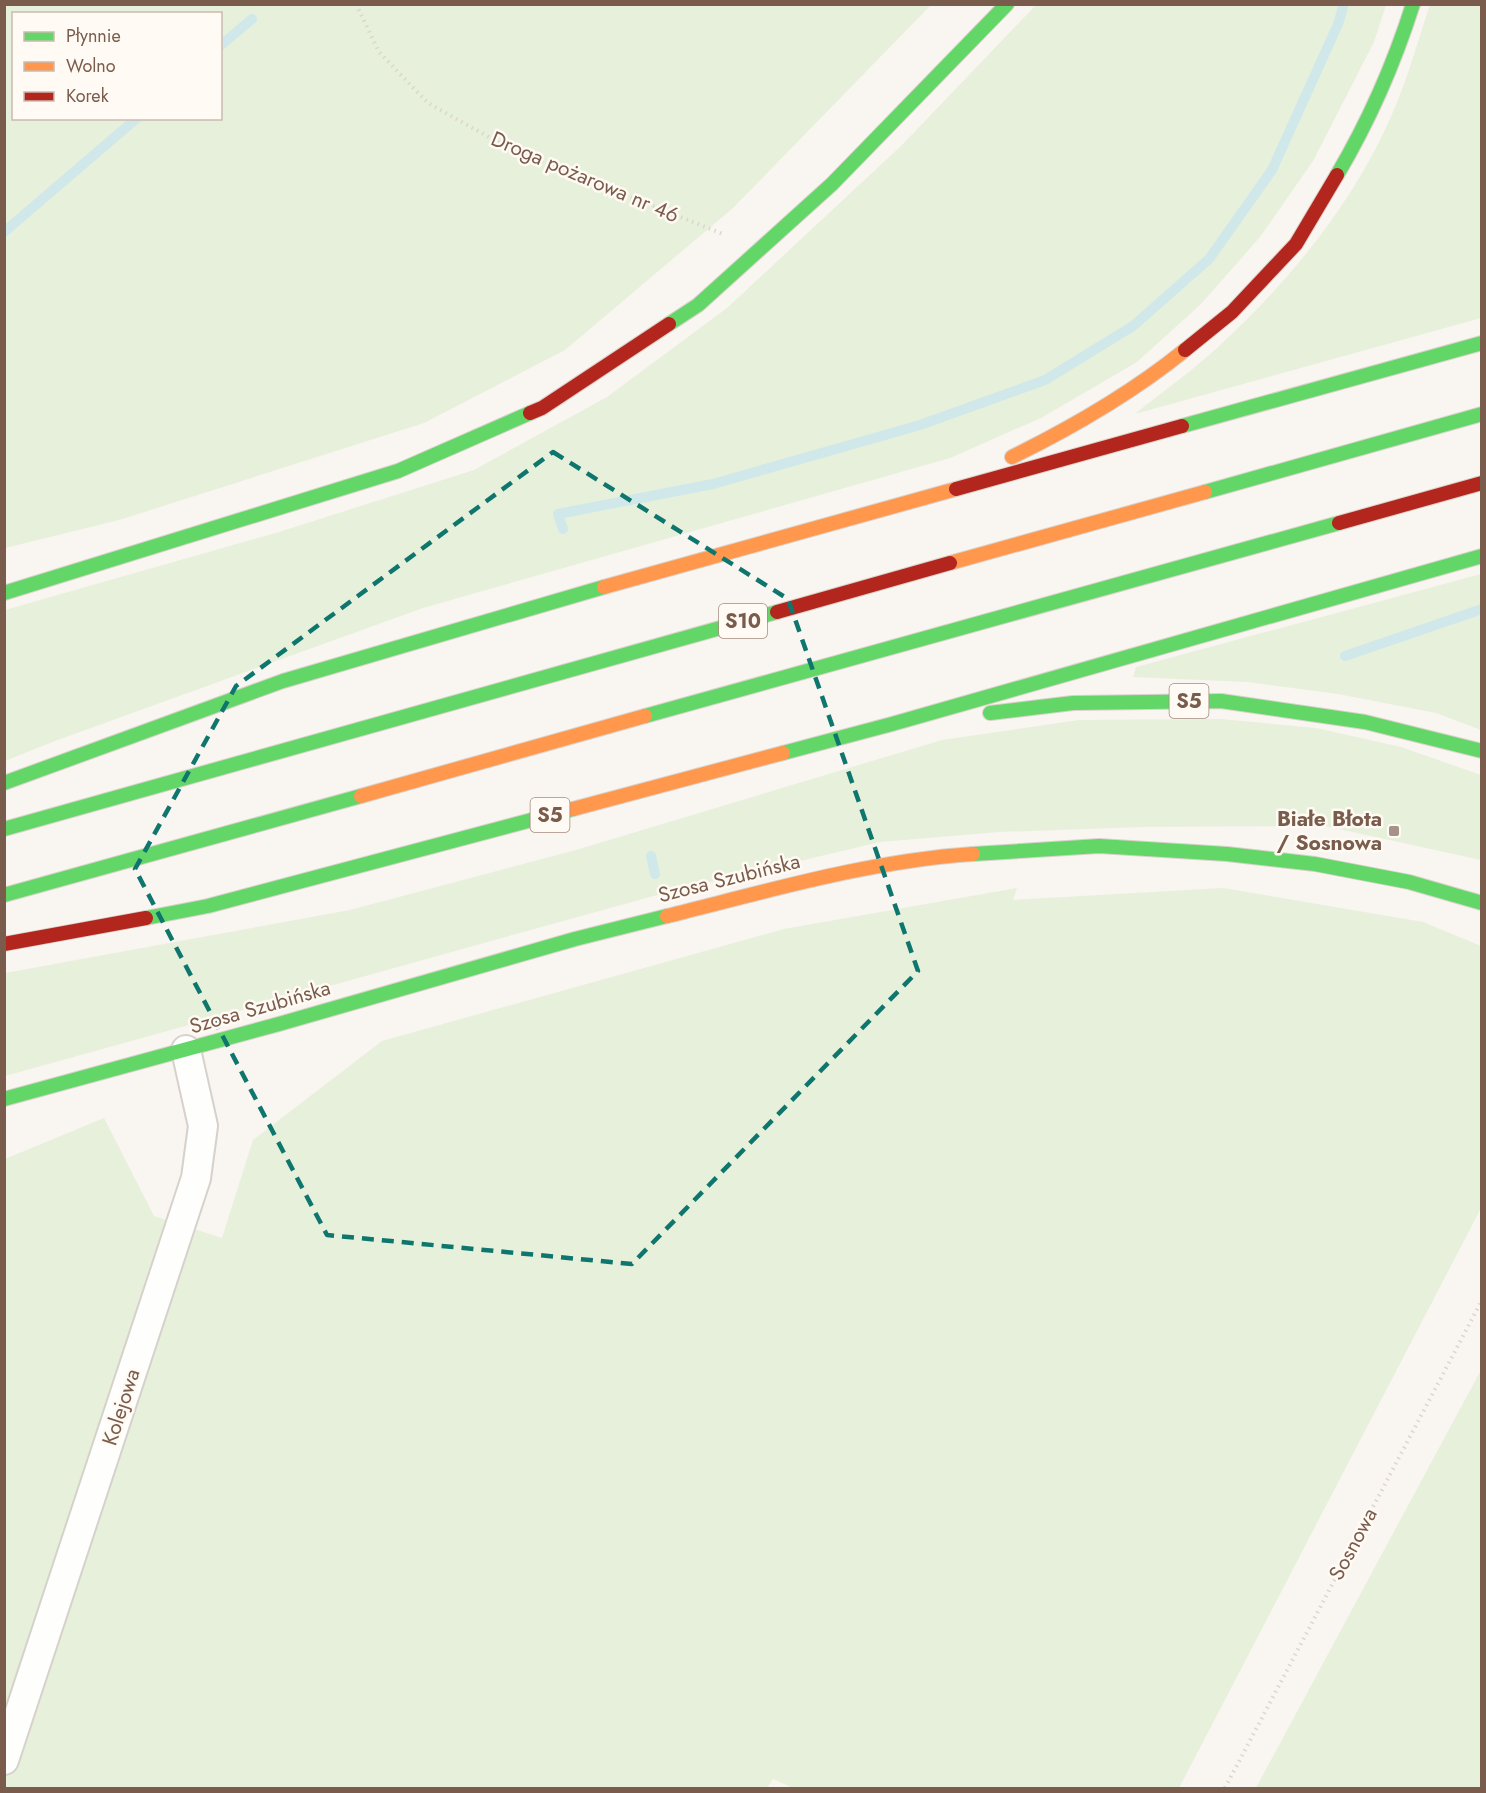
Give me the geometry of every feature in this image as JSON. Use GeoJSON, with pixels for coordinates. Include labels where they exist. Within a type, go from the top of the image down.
{"type":"FeatureCollection","features":[{"type":"Feature","properties":{"kind":"main road"},"geometry":{"type":"LineString","coordinates":[[4,592],[398,471],[542,408],[698,305],[832,184],[1007,4]]}},
{"type":"Feature","properties":{"kind":"main road"},"geometry":{"type":"LineString","coordinates":[[937,494],[1057,435],[1151,378],[1232,312],[1296,244],[1362,133],[1399,48],[1413,4]]}},
{"type":"Feature","properties":{"kind":"main road"},"geometry":{"type":"LineString","coordinates":[[4,783],[284,681],[568,597],[1482,343]]}},
{"type":"Feature","properties":{"kind":"main road","name":"S10"},"geometry":{"type":"LineString","coordinates":[[4,829],[1482,414]]}},
{"type":"Feature","properties":{"kind":"main road"},"geometry":{"type":"LineString","coordinates":[[4,895],[1482,483]]}},
{"type":"Feature","properties":{"kind":"main road"},"geometry":{"type":"LineString","coordinates":[[892,724],[1482,556]]}},
{"type":"Feature","properties":{"kind":"main road","name":"S5"},"geometry":{"type":"LineString","coordinates":[[4,944],[208,906],[892,724],[1073,703],[1221,701],[1365,722],[1482,751]]}},
{"type":"Feature","properties":{"kind":"main road","name":"Szosa Szubińska"},"geometry":{"type":"LineString","coordinates":[[4,1100],[575,939],[830,875],[933,856],[1099,846],[1227,854],[1315,864],[1409,882],[1482,903]]}},
{"type":"Feature","properties":{"kind":"street","name":"Kolejowa"},"geometry":{"type":"LineString","coordinates":[[4,1760],[196,1178],[203,1126],[186,1050]]}},
{"type":"Feature","properties":{"kind":"path","name":"Droga pożarowa nr 46"},"geometry":{"type":"LineString","coordinates":[[356,4],[379,52],[428,103],[512,150],[760,249]]}},
{"type":"Feature","properties":{"kind":"path","name":"Sosnowa"},"geometry":{"type":"LineString","coordinates":[[1225,1788],[1482,1300]]}},
{"type":"Feature","properties":{"kind":"highlighted area"},"geometry":{"type":"Polygon","coordinates":[[[553,452],[788,599],[918,971],[632,1264],[327,1235],[135,869],[236,686],[553,452]]]}},
{"type":"Feature","properties":{"kind":"green space"},"geometry":{"type":"Polygon","coordinates":[[[5,4],[931,5],[733,208],[565,350],[424,423],[119,520],[5,548],[5,4]]]}},
{"type":"Feature","properties":{"kind":"green space"},"geometry":{"type":"Polygon","coordinates":[[[1036,5],[1386,5],[1374,42],[1313,161],[1260,237],[1201,304],[1137,362],[1041,418],[950,458],[423,608],[5,761],[5,610],[279,532],[474,470],[607,397],[727,308],[902,145],[1036,5]]]}},
{"type":"Feature","properties":{"kind":"green space"},"geometry":{"type":"Polygon","coordinates":[[[1430,5],[1481,5],[1481,318],[1135,414],[1197,365],[1244,323],[1294,268],[1339,209],[1377,146],[1393,112],[1430,5]]]}},
{"type":"Feature","properties":{"kind":"green space"},"geometry":{"type":"Polygon","coordinates":[[[1481,574],[1481,730],[1436,713],[1338,694],[1247,682],[1133,677],[1136,667],[1481,574]]]}},
{"type":"Feature","properties":{"kind":"green space"},"geometry":{"type":"Polygon","coordinates":[[[1221,719],[1316,728],[1401,747],[1481,775],[1481,860],[1325,826],[1141,827],[999,832],[880,842],[657,895],[5,1076],[5,973],[350,910],[576,850],[942,740],[1079,720],[1221,719]]]}},
{"type":"Feature","properties":{"kind":"green space"},"geometry":{"type":"Polygon","coordinates":[[[1017,888],[1013,900],[1223,888],[1423,922],[1481,946],[1481,1208],[1179,1788],[793,1788],[773,1779],[767,1788],[5,1788],[5,1159],[104,1118],[154,1216],[222,1238],[253,1140],[382,1041],[784,929],[1017,888]]]}},
{"type":"Feature","properties":{"kind":"green space"},"geometry":{"type":"Polygon","coordinates":[[[1481,1370],[1481,1788],[1256,1788],[1481,1370]]]}},
{"type":"Feature","properties":{"kind":"waterway"},"geometry":{"type":"LineString","coordinates":[[563,529],[558,514],[713,484],[920,425],[1045,380],[1133,326],[1209,259],[1272,170],[1338,24],[1344,4]]}},
{"type":"Feature","properties":{"kind":"waterway"},"geometry":{"type":"LineString","coordinates":[[222,44],[252,19]]}},
{"type":"Feature","properties":{"kind":"waterway"},"geometry":{"type":"LineString","coordinates":[[4,232],[135,120]]}},
{"type":"Feature","properties":{"kind":"waterway"},"geometry":{"type":"LineString","coordinates":[[1345,656],[1482,609]]}},
{"type":"Feature","properties":{"kind":"waterway"},"geometry":{"type":"LineString","coordinates":[[651,856],[655,874]]}},
{"type":"Feature","properties":{"kind":"traffic: fast"},"geometry":{"type":"LineString","coordinates":[[669,324],[698,305],[832,184],[1007,4]]}},
{"type":"Feature","properties":{"kind":"traffic: fast"},"geometry":{"type":"LineString","coordinates":[[1337,175],[1380,92],[1413,4]]}},
{"type":"Feature","properties":{"kind":"traffic: fast"},"geometry":{"type":"LineString","coordinates":[[1182,426],[1482,343]]}},
{"type":"Feature","properties":{"kind":"traffic: fast"},"geometry":{"type":"LineString","coordinates":[[4,593],[398,471],[530,413]]}},
{"type":"Feature","properties":{"kind":"traffic: fast"},"geometry":{"type":"LineString","coordinates":[[1205,492],[1482,414]]}},
{"type":"Feature","properties":{"kind":"traffic: fast"},"geometry":{"type":"LineString","coordinates":[[645,716],[1339,523]]}},
{"type":"Feature","properties":{"kind":"traffic: fast"},"geometry":{"type":"LineString","coordinates":[[783,753],[1482,556]]}},
{"type":"Feature","properties":{"kind":"traffic: fast"},"geometry":{"type":"LineString","coordinates":[[4,783],[283,681],[604,587]]}},
{"type":"Feature","properties":{"kind":"traffic: fast"},"geometry":{"type":"LineString","coordinates":[[4,829],[777,612]]}},
{"type":"Feature","properties":{"kind":"traffic: fast"},"geometry":{"type":"LineString","coordinates":[[990,713],[1073,703],[1221,701],[1365,722],[1482,751]]}},
{"type":"Feature","properties":{"kind":"traffic: fast"},"geometry":{"type":"LineString","coordinates":[[4,895],[361,796]]}},
{"type":"Feature","properties":{"kind":"traffic: fast"},"geometry":{"type":"LineString","coordinates":[[146,918],[208,906],[573,809]]}},
{"type":"Feature","properties":{"kind":"traffic: fast"},"geometry":{"type":"LineString","coordinates":[[973,854],[1099,846],[1227,854],[1315,864],[1409,882],[1482,903]]}},
{"type":"Feature","properties":{"kind":"traffic: fast"},"geometry":{"type":"LineString","coordinates":[[4,1099],[279,1024],[575,939],[667,916]]}},
{"type":"Feature","properties":{"kind":"traffic: slow"},"geometry":{"type":"LineString","coordinates":[[1012,457],[1102,408],[1144,381],[1185,350]]}},
{"type":"Feature","properties":{"kind":"traffic: slow"},"geometry":{"type":"LineString","coordinates":[[604,587],[956,489]]}},
{"type":"Feature","properties":{"kind":"traffic: slow"},"geometry":{"type":"LineString","coordinates":[[950,563],[1205,492]]}},
{"type":"Feature","properties":{"kind":"traffic: slow"},"geometry":{"type":"LineString","coordinates":[[361,796],[645,716]]}},
{"type":"Feature","properties":{"kind":"traffic: slow"},"geometry":{"type":"LineString","coordinates":[[573,809],[783,753]]}},
{"type":"Feature","properties":{"kind":"traffic: slow"},"geometry":{"type":"LineString","coordinates":[[667,916],[857,870],[973,854]]}},
{"type":"Feature","properties":{"kind":"traffic: jam"},"geometry":{"type":"LineString","coordinates":[[1185,350],[1232,312],[1296,244],[1337,175]]}},
{"type":"Feature","properties":{"kind":"traffic: jam"},"geometry":{"type":"LineString","coordinates":[[530,413],[542,408],[669,324]]}},
{"type":"Feature","properties":{"kind":"traffic: jam"},"geometry":{"type":"LineString","coordinates":[[956,489],[1182,426]]}},
{"type":"Feature","properties":{"kind":"traffic: jam"},"geometry":{"type":"LineString","coordinates":[[1339,523],[1482,483]]}},
{"type":"Feature","properties":{"kind":"traffic: jam"},"geometry":{"type":"LineString","coordinates":[[777,612],[950,563]]}},
{"type":"Feature","properties":{"kind":"traffic: jam"},"geometry":{"type":"LineString","coordinates":[[4,944],[146,918]]}},
{"type":"Feature","properties":{"kind":"place","name":"Białe Błota / Sosnowa"},"geometry":{"type":"Point","coordinates":[1394,831]}}]}
